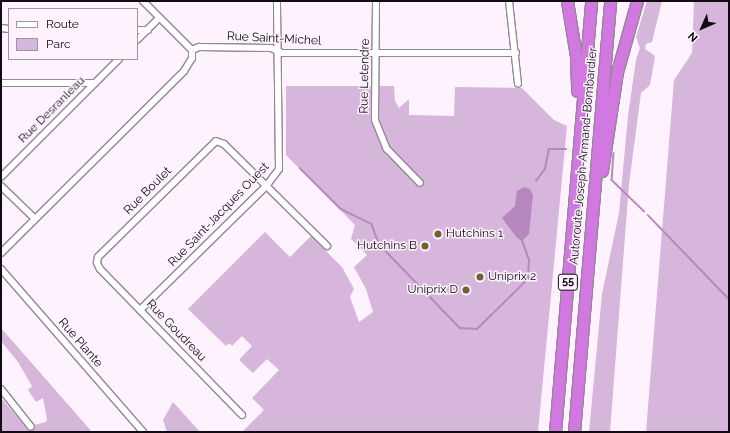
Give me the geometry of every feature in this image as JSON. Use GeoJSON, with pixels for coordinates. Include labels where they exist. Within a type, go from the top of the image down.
{"type":"FeatureCollection","features":[{"type":"Feature","properties":{"kind":"highway"},"geometry":{"type":"LineString","coordinates":[[567,1],[577,66],[578,152]]}},
{"type":"Feature","properties":{"kind":"highway","name":"Autoroute Joseph-Armand-Bombardier"},"geometry":{"type":"LineString","coordinates":[[554,432],[557,412],[591,1]]}},
{"type":"Feature","properties":{"kind":"highway","name":"Autoroute Joseph-Armand-Bombardier"},"geometry":{"type":"LineString","coordinates":[[574,432],[610,1]]}},
{"type":"Feature","properties":{"kind":"highway"},"geometry":{"type":"LineString","coordinates":[[588,256],[617,72],[637,1]]}},
{"type":"Feature","properties":{"kind":"street"},"geometry":{"type":"LineString","coordinates":[[1,253],[184,71],[192,58],[192,50],[143,1]]}},
{"type":"Feature","properties":{"kind":"street","name":"Rue Saint-Jacques Ouest"},"geometry":{"type":"LineString","coordinates":[[140,310],[266,185],[279,169],[281,160],[277,50],[277,1]]}},
{"type":"Feature","properties":{"kind":"street","name":"Rue Letendre"},"geometry":{"type":"LineString","coordinates":[[376,1],[376,123],[391,154],[420,183]]}},
{"type":"Feature","properties":{"kind":"street"},"geometry":{"type":"LineString","coordinates":[[509,1],[516,53],[518,84]]}},
{"type":"Feature","properties":{"kind":"street"},"geometry":{"type":"LineString","coordinates":[[138,39],[159,18]]}},
{"type":"Feature","properties":{"kind":"street"},"geometry":{"type":"LineString","coordinates":[[138,30],[148,30]]}},
{"type":"Feature","properties":{"kind":"street","name":"Rue Saint-Michel"},"geometry":{"type":"LineString","coordinates":[[192,50],[199,48],[271,48],[282,53],[516,53]]}},
{"type":"Feature","properties":{"kind":"street","name":"Rue Desranleau"},"geometry":{"type":"LineString","coordinates":[[1,177],[117,60]]}},
{"type":"Feature","properties":{"kind":"street"},"geometry":{"type":"LineString","coordinates":[[1,82],[95,83]]}},
{"type":"Feature","properties":{"kind":"street","name":"Rue Boulet"},"geometry":{"type":"LineString","coordinates":[[97,261],[99,255],[212,144],[218,141],[266,185]]}},
{"type":"Feature","properties":{"kind":"street"},"geometry":{"type":"LineString","coordinates":[[266,185],[327,246]]}},
{"type":"Feature","properties":{"kind":"street"},"geometry":{"type":"LineString","coordinates":[[1,186],[35,219]]}},
{"type":"Feature","properties":{"kind":"street","name":"Rue Goudreau"},"geometry":{"type":"LineString","coordinates":[[97,261],[100,269],[242,415]]}},
{"type":"Feature","properties":{"kind":"street","name":"Rue Plante"},"geometry":{"type":"LineString","coordinates":[[1,269],[143,432]]}},
{"type":"Feature","properties":{"kind":"street"},"geometry":{"type":"LineString","coordinates":[[1,389],[31,427]]}},
{"type":"Feature","properties":{"kind":"green space"},"geometry":{"type":"Polygon","coordinates":[[[647,1],[662,1],[652,42],[646,44],[645,49],[655,56],[650,85],[641,93],[629,184],[610,432],[589,432],[602,294],[619,213],[628,116],[636,60],[640,48],[636,37],[647,1]]]}},
{"type":"Feature","properties":{"kind":"green space"},"geometry":{"type":"Polygon","coordinates":[[[694,1],[729,1],[729,432],[646,432],[674,80],[692,53],[694,1]]]}},
{"type":"Feature","properties":{"kind":"green space"},"geometry":{"type":"Polygon","coordinates":[[[286,86],[394,86],[395,101],[399,108],[409,99],[409,115],[454,116],[455,87],[522,88],[554,120],[567,126],[538,432],[242,432],[264,410],[252,398],[279,370],[267,359],[253,373],[239,360],[252,346],[242,336],[232,346],[229,343],[226,346],[188,309],[265,232],[290,257],[311,236],[342,267],[354,289],[350,297],[359,322],[373,312],[366,289],[354,267],[367,255],[351,239],[355,225],[286,155],[286,86]]]}},
{"type":"Feature","properties":{"kind":"green space"},"geometry":{"type":"Polygon","coordinates":[[[1,328],[92,432],[1,432],[1,398],[26,427],[46,422],[47,419],[43,398],[36,402],[28,390],[32,386],[18,362],[1,341],[1,328]]]}},
{"type":"Feature","properties":{"kind":"green space"},"geometry":{"type":"Polygon","coordinates":[[[173,402],[200,432],[167,432],[163,420],[173,402]]]}},
{"type":"Feature","properties":{"kind":"shaded area"},"geometry":{"type":"Polygon","coordinates":[[[524,187],[530,189],[533,195],[529,234],[522,241],[517,238],[502,218],[515,206],[517,191],[524,187]]]}},
{"type":"Feature","properties":{"kind":"waterway"},"geometry":{"type":"LineString","coordinates":[[536,181],[545,169],[549,149],[566,149]]}},
{"type":"Feature","properties":{"kind":"waterway"},"geometry":{"type":"LineString","coordinates":[[614,153],[612,180],[644,211]]}},
{"type":"Feature","properties":{"kind":"waterway"},"geometry":{"type":"LineString","coordinates":[[300,168],[341,209],[372,224],[379,244],[460,328],[477,329],[528,279],[529,260],[522,241]]}},
{"type":"Feature","properties":{"kind":"waterway"},"geometry":{"type":"LineString","coordinates":[[648,215],[729,299]]}},
{"type":"Feature","properties":{"kind":"place","name":"Hutchins 1"},"geometry":{"type":"Point","coordinates":[438,234]}},
{"type":"Feature","properties":{"kind":"place","name":"Hutchins B"},"geometry":{"type":"Point","coordinates":[425,246]}},
{"type":"Feature","properties":{"kind":"place","name":"Uniprix 2"},"geometry":{"type":"Point","coordinates":[480,277]}},
{"type":"Feature","properties":{"kind":"place","name":"Uniprix D"},"geometry":{"type":"Point","coordinates":[466,290]}}]}
